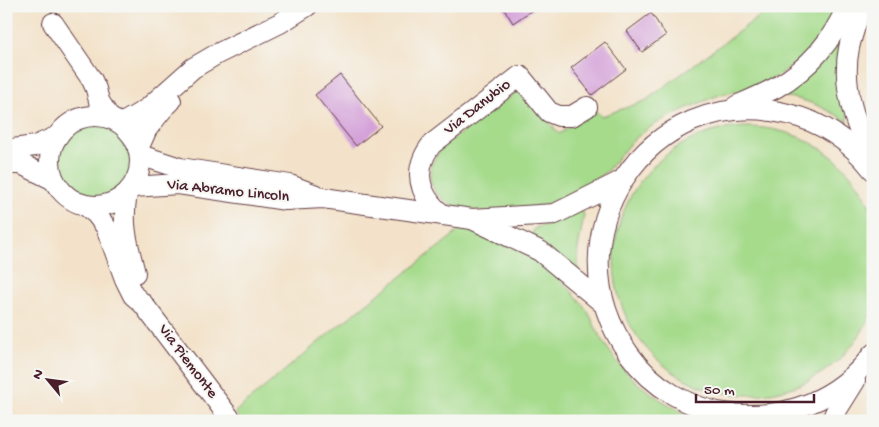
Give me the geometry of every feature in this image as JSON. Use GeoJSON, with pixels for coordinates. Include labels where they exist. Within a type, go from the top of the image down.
{"type":"FeatureCollection","features":[{"type":"Feature","properties":{"kind":"street"},"geometry":{"type":"LineString","coordinates":[[6,150],[36,146],[83,118],[96,116],[116,121],[147,109],[193,68],[280,23],[306,6]]}},
{"type":"Feature","properties":{"kind":"street"},"geometry":{"type":"LineString","coordinates":[[847,6],[838,26],[825,45],[812,60],[794,75],[778,86],[725,111],[698,119],[674,130],[644,153],[632,166],[611,200],[604,220],[598,262],[604,304],[611,325],[634,362],[667,391],[706,409],[744,416],[782,413],[827,395],[851,379],[869,360]]}},
{"type":"Feature","properties":{"kind":"street"},"geometry":{"type":"LineString","coordinates":[[862,6],[849,49],[847,85],[857,123],[873,163]]}},
{"type":"Feature","properties":{"kind":"street"},"geometry":{"type":"LineString","coordinates":[[53,23],[92,80],[99,101],[116,121],[130,132],[137,143],[140,170],[130,190],[116,201],[102,206],[86,206],[74,202],[62,193],[54,180],[50,166],[50,154],[54,142],[81,108],[89,92],[92,80]]}},
{"type":"Feature","properties":{"kind":"street"},"geometry":{"type":"LineString","coordinates":[[139,152],[147,129],[162,110],[198,74],[211,58]]}},
{"type":"Feature","properties":{"kind":"street","name":"Via Danubio"},"geometry":{"type":"LineString","coordinates":[[443,215],[435,209],[426,196],[420,182],[420,168],[424,155],[432,144],[520,76],[549,112],[560,116],[572,116],[587,107]]}},
{"type":"Feature","properties":{"kind":"street"},"geometry":{"type":"LineString","coordinates":[[725,111],[750,109],[775,111],[800,117],[823,127],[845,140],[864,158],[873,170]]}},
{"type":"Feature","properties":{"kind":"street","name":"Via Abramo Lincoln"},"geometry":{"type":"LineString","coordinates":[[139,152],[180,168],[290,185],[323,198]]}},
{"type":"Feature","properties":{"kind":"street"},"geometry":{"type":"LineString","coordinates":[[6,164],[21,164],[54,180]]}},
{"type":"Feature","properties":{"kind":"street","name":"Via Abramo Lincoln"},"geometry":{"type":"LineString","coordinates":[[130,190],[178,184],[286,200],[323,198],[472,219],[554,214],[622,181]]}},
{"type":"Feature","properties":{"kind":"street","name":"Via Piemonte"},"geometry":{"type":"LineString","coordinates":[[130,190],[124,216],[124,226],[143,304]]}},
{"type":"Feature","properties":{"kind":"street","name":"Via Piemonte"},"geometry":{"type":"LineString","coordinates":[[86,206],[106,226],[125,279],[133,295],[143,304],[232,421]]}},
{"type":"Feature","properties":{"kind":"street","name":"Via Abramo Lincoln"},"geometry":{"type":"LineString","coordinates":[[472,219],[540,252],[604,304]]}},
{"type":"Feature","properties":{"kind":"street"},"geometry":{"type":"LineString","coordinates":[[832,421],[835,413],[869,360]]}},
{"type":"Feature","properties":{"kind":"street"},"geometry":{"type":"LineString","coordinates":[[706,409],[723,421]]}},
{"type":"Feature","properties":{"kind":"green space"},"geometry":{"type":"Polygon","coordinates":[[[773,6],[838,6],[831,22],[806,56],[773,79],[750,90],[722,94],[685,109],[647,129],[631,142],[607,171],[588,184],[545,205],[492,214],[451,205],[435,193],[430,178],[431,165],[441,148],[520,89],[559,134],[594,110],[602,116],[645,101],[773,6]]]}},
{"type":"Feature","properties":{"kind":"green space"},"geometry":{"type":"Polygon","coordinates":[[[845,29],[848,122],[832,112],[815,105],[798,99],[779,96],[845,29]]]}},
{"type":"Feature","properties":{"kind":"green space"},"geometry":{"type":"Polygon","coordinates":[[[96,124],[110,127],[122,135],[130,147],[133,161],[130,175],[122,187],[110,195],[96,198],[82,195],[70,187],[62,175],[59,161],[62,147],[70,135],[82,127],[96,124]]]}},
{"type":"Feature","properties":{"kind":"green space"},"geometry":{"type":"Polygon","coordinates":[[[748,127],[787,133],[811,143],[843,166],[866,198],[876,222],[882,261],[876,300],[866,324],[843,356],[811,379],[787,389],[748,395],[709,389],[685,379],[653,356],[630,324],[620,300],[614,261],[620,222],[630,198],[653,166],[685,143],[709,133],[748,127]]]}},
{"type":"Feature","properties":{"kind":"green space"},"geometry":{"type":"Polygon","coordinates":[[[582,210],[584,215],[578,249],[578,273],[531,236],[535,228],[582,210]]]}},
{"type":"Feature","properties":{"kind":"green space"},"geometry":{"type":"Polygon","coordinates":[[[464,227],[498,238],[550,271],[578,298],[607,347],[624,370],[659,399],[700,421],[241,421],[235,412],[332,331],[464,227]]]}},
{"type":"Feature","properties":{"kind":"building"},"geometry":{"type":"Polygon","coordinates":[[[502,6],[538,6],[513,23],[502,6]]]}},
{"type":"Feature","properties":{"kind":"building"},"geometry":{"type":"Polygon","coordinates":[[[651,13],[666,35],[642,52],[627,31],[651,13]]]}},
{"type":"Feature","properties":{"kind":"building"},"geometry":{"type":"Polygon","coordinates":[[[605,42],[626,69],[592,95],[571,68],[605,42]]]}},
{"type":"Feature","properties":{"kind":"building"},"geometry":{"type":"Polygon","coordinates":[[[340,75],[381,126],[356,146],[315,95],[340,75]]]}}]}
